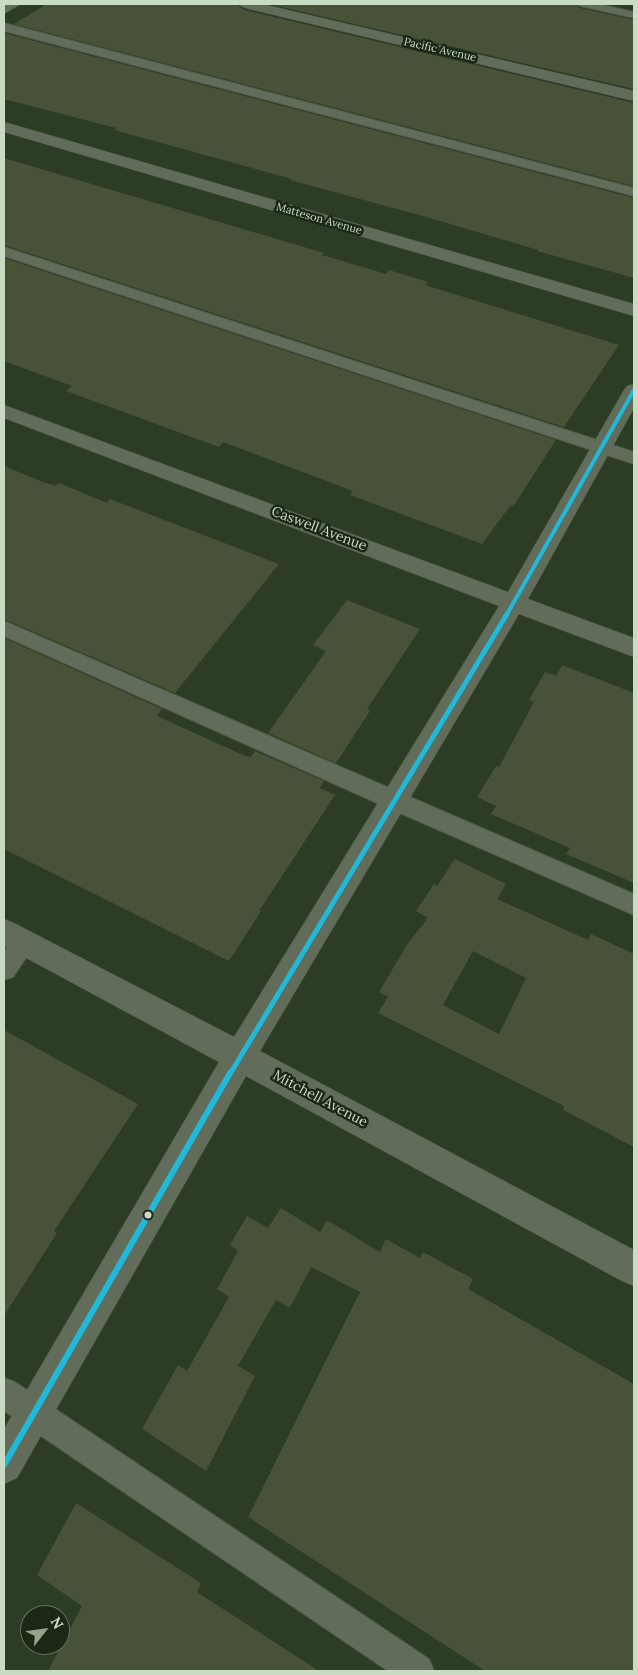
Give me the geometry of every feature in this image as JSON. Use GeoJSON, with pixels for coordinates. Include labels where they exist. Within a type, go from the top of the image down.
{"type":"FeatureCollection","features":[{"type":"Feature","properties":{"kind":"street"},"geometry":{"type":"LineString","coordinates":[[4,10],[14,4]]}},
{"type":"Feature","properties":{"kind":"street","name":"Pacific Avenue"},"geometry":{"type":"LineString","coordinates":[[245,4],[634,96]]}},
{"type":"Feature","properties":{"kind":"street","name":"Matteson Avenue"},"geometry":{"type":"LineString","coordinates":[[4,127],[634,310]]}},
{"type":"Feature","properties":{"kind":"street"},"geometry":{"type":"LineString","coordinates":[[4,1465],[240,1056],[514,602],[634,390]]}},
{"type":"Feature","properties":{"kind":"street","name":"Caswell Avenue"},"geometry":{"type":"LineString","coordinates":[[4,411],[634,648]]}},
{"type":"Feature","properties":{"kind":"street","name":"Mitchell Avenue"},"geometry":{"type":"LineString","coordinates":[[14,938],[240,1056],[634,1269]]}},
{"type":"Feature","properties":{"kind":"lane"},"geometry":{"type":"LineString","coordinates":[[584,4],[634,15]]}},
{"type":"Feature","properties":{"kind":"lane"},"geometry":{"type":"LineString","coordinates":[[4,27],[634,192]]}},
{"type":"Feature","properties":{"kind":"lane"},"geometry":{"type":"LineString","coordinates":[[4,251],[634,458]]}},
{"type":"Feature","properties":{"kind":"lane"},"geometry":{"type":"LineString","coordinates":[[4,628],[634,905]]}},
{"type":"Feature","properties":{"kind":"lane"},"geometry":{"type":"LineString","coordinates":[[4,969],[14,938]]}},
{"type":"Feature","properties":{"kind":"lane"},"geometry":{"type":"LineString","coordinates":[[4,1393],[417,1671]]}},
{"type":"Feature","properties":{"kind":"building"},"geometry":{"type":"Polygon","coordinates":[[[47,4],[236,4],[245,10],[634,103],[634,186],[14,24],[47,4]]]}},
{"type":"Feature","properties":{"kind":"building"},"geometry":{"type":"Polygon","coordinates":[[[269,4],[576,4],[580,8],[634,20],[634,89],[269,4]]]}},
{"type":"Feature","properties":{"kind":"building"},"geometry":{"type":"Polygon","coordinates":[[[4,33],[634,198],[634,278],[423,216],[114,130],[116,128],[4,99],[4,33]]]}},
{"type":"Feature","properties":{"kind":"building"},"geometry":{"type":"Polygon","coordinates":[[[4,158],[324,253],[322,255],[386,274],[389,270],[428,282],[425,285],[619,345],[564,427],[4,245],[4,158]]]}},
{"type":"Feature","properties":{"kind":"building"},"geometry":{"type":"Polygon","coordinates":[[[4,258],[556,440],[514,505],[510,506],[482,544],[350,495],[353,491],[223,442],[219,447],[66,391],[72,386],[4,361],[4,258]]]}},
{"type":"Feature","properties":{"kind":"building"},"geometry":{"type":"Polygon","coordinates":[[[4,466],[43,482],[56,486],[59,483],[107,503],[110,499],[279,564],[175,693],[4,619],[4,466]]]}},
{"type":"Feature","properties":{"kind":"building"},"geometry":{"type":"Polygon","coordinates":[[[347,600],[420,629],[367,709],[370,711],[336,763],[268,733],[326,651],[313,645],[347,600]]]}},
{"type":"Feature","properties":{"kind":"building"},"geometry":{"type":"Polygon","coordinates":[[[4,638],[162,709],[157,716],[245,756],[251,757],[255,751],[324,781],[320,788],[335,795],[259,911],[261,911],[229,961],[4,849],[4,638]]]}},
{"type":"Feature","properties":{"kind":"building"},"geometry":{"type":"Polygon","coordinates":[[[562,665],[634,693],[634,883],[566,854],[570,848],[491,814],[496,806],[477,797],[496,766],[499,767],[534,702],[529,700],[545,672],[556,676],[562,665]]]}},
{"type":"Feature","properties":{"kind":"building"},"geometry":{"type":"Polygon","coordinates":[[[455,859],[506,884],[497,899],[588,940],[591,934],[634,954],[634,1147],[563,1110],[564,1106],[378,1013],[388,997],[379,992],[408,943],[428,918],[416,911],[434,884],[437,886],[455,859]],[[473,951],[443,1005],[499,1034],[526,978],[473,951]]]}},
{"type":"Feature","properties":{"kind":"building"},"geometry":{"type":"Polygon","coordinates":[[[4,1030],[138,1104],[54,1231],[57,1233],[4,1316],[4,1030]]]}},
{"type":"Feature","properties":{"kind":"building"},"geometry":{"type":"Polygon","coordinates":[[[281,1208],[320,1232],[327,1220],[380,1252],[386,1239],[420,1258],[423,1252],[473,1279],[468,1289],[634,1384],[634,1671],[485,1671],[248,1517],[360,1292],[311,1267],[290,1308],[276,1300],[238,1366],[255,1376],[206,1471],[142,1429],[178,1365],[187,1371],[229,1297],[217,1289],[238,1251],[230,1245],[247,1216],[268,1228],[281,1208]]]}},
{"type":"Feature","properties":{"kind":"building"},"geometry":{"type":"Polygon","coordinates":[[[76,1503],[201,1583],[197,1592],[319,1671],[48,1671],[56,1655],[70,1655],[70,1629],[82,1606],[37,1575],[76,1503]]]}},
{"type":"Feature","properties":{"kind":"transit line"},"geometry":{"type":"LineString","coordinates":[[4,1465],[240,1056],[514,602],[634,390]]}}]}
